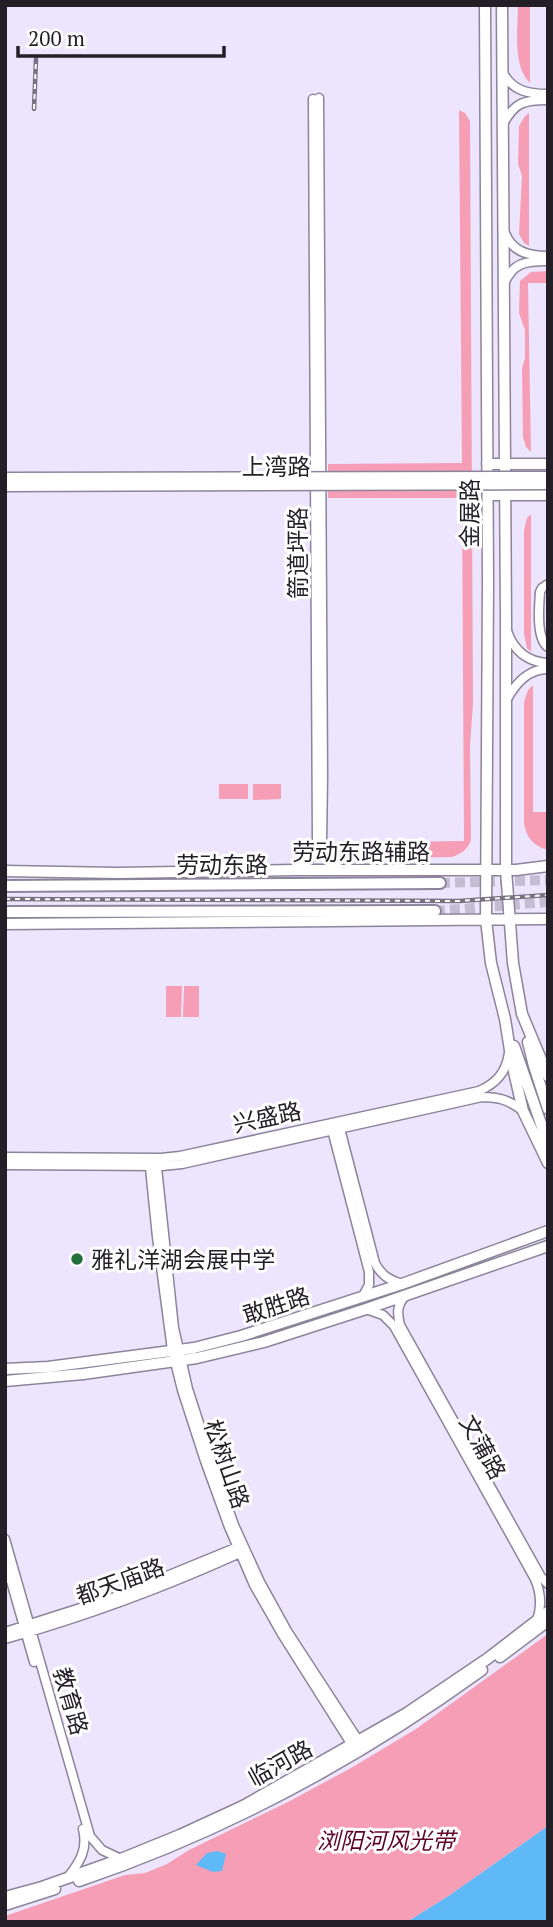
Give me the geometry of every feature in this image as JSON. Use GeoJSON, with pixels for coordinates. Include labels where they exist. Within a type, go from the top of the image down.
{"type":"FeatureCollection","features":[{"type":"Feature","properties":{"kind":"highway","name":"劳动东路"},"geometry":{"type":"LineString","coordinates":[[5,886],[440,883]]}},
{"type":"Feature","properties":{"kind":"highway","name":"劳动东路"},"geometry":{"type":"LineString","coordinates":[[5,912],[435,911]]}},
{"type":"Feature","properties":{"kind":"main road","name":"金展路"},"geometry":{"type":"LineString","coordinates":[[485,5],[488,495],[486,920],[491,963],[505,1019],[548,1144]]}},
{"type":"Feature","properties":{"kind":"main road","name":"金展路"},"geometry":{"type":"LineString","coordinates":[[502,5],[506,870],[513,963],[534,1066],[548,1109]]}},
{"type":"Feature","properties":{"kind":"main road"},"geometry":{"type":"LineString","coordinates":[[487,464],[548,464]]}},
{"type":"Feature","properties":{"kind":"main road","name":"上湾路"},"geometry":{"type":"LineString","coordinates":[[5,478],[548,477]]}},
{"type":"Feature","properties":{"kind":"main road","name":"上湾路"},"geometry":{"type":"LineString","coordinates":[[5,486],[548,485]]}},
{"type":"Feature","properties":{"kind":"main road"},"geometry":{"type":"LineString","coordinates":[[488,495],[548,495]]}},
{"type":"Feature","properties":{"kind":"main road","name":"劳动东路辅路"},"geometry":{"type":"LineString","coordinates":[[5,871],[117,873],[506,870],[548,866]]}},
{"type":"Feature","properties":{"kind":"main road"},"geometry":{"type":"LineString","coordinates":[[5,924],[548,919]]}},
{"type":"Feature","properties":{"kind":"main road","name":"金展路"},"geometry":{"type":"LineString","coordinates":[[522,1014],[548,1076]]}},
{"type":"Feature","properties":{"kind":"main road","name":"金展路"},"geometry":{"type":"LineString","coordinates":[[505,1019],[523,1111],[548,1163]]}},
{"type":"Feature","properties":{"kind":"main road","name":"敢胜路"},"geometry":{"type":"LineString","coordinates":[[5,1369],[177,1355],[402,1284],[548,1231]]}},
{"type":"Feature","properties":{"kind":"main road","name":"敢胜路"},"geometry":{"type":"LineString","coordinates":[[5,1381],[83,1374],[177,1355],[264,1342],[548,1246]]}},
{"type":"Feature","properties":{"kind":"main road","name":"临河路"},"geometry":{"type":"LineString","coordinates":[[5,1897],[68,1878],[180,1835],[243,1806],[358,1746],[448,1695],[542,1620],[548,1612]]}},
{"type":"Feature","properties":{"kind":"main road","name":"临河路"},"geometry":{"type":"LineString","coordinates":[[5,1905],[106,1872],[202,1832],[293,1788],[358,1746]]}},
{"type":"Feature","properties":{"kind":"street"},"geometry":{"type":"LineString","coordinates":[[502,68],[515,88],[529,93],[548,94]]}},
{"type":"Feature","properties":{"kind":"street","name":"箭道坪路"},"geometry":{"type":"LineString","coordinates":[[294,870],[311,859],[317,843],[316,99],[322,844],[331,863],[343,870]]}},
{"type":"Feature","properties":{"kind":"street"},"geometry":{"type":"LineString","coordinates":[[502,127],[512,111],[523,102],[548,100]]}},
{"type":"Feature","properties":{"kind":"street"},"geometry":{"type":"LineString","coordinates":[[503,227],[508,240],[515,248],[548,258]]}},
{"type":"Feature","properties":{"kind":"street"},"geometry":{"type":"LineString","coordinates":[[503,287],[509,274],[524,262],[548,258]]}},
{"type":"Feature","properties":{"kind":"street"},"geometry":{"type":"LineString","coordinates":[[548,584],[542,588],[540,597],[541,640],[548,647]]}},
{"type":"Feature","properties":{"kind":"street"},"geometry":{"type":"LineString","coordinates":[[506,629],[510,640],[522,655],[533,661],[548,663]]}},
{"type":"Feature","properties":{"kind":"street"},"geometry":{"type":"LineString","coordinates":[[507,699],[516,685],[529,673],[548,669]]}},
{"type":"Feature","properties":{"kind":"street","name":"兴盛路"},"geometry":{"type":"LineString","coordinates":[[335,1126],[479,1091],[495,1083],[505,1069],[510,1050]]}},
{"type":"Feature","properties":{"kind":"street","name":"兴盛路"},"geometry":{"type":"LineString","coordinates":[[5,1165],[153,1162],[482,1097],[502,1098],[523,1111]]}},
{"type":"Feature","properties":{"kind":"street"},"geometry":{"type":"LineString","coordinates":[[335,1126],[375,1263],[386,1277],[402,1284]]}},
{"type":"Feature","properties":{"kind":"street"},"geometry":{"type":"LineString","coordinates":[[335,1126],[369,1272],[369,1284],[363,1296]]}},
{"type":"Feature","properties":{"kind":"street","name":"兴盛路"},"geometry":{"type":"LineString","coordinates":[[5,1157],[153,1162]]}},
{"type":"Feature","properties":{"kind":"street","name":"松树山路"},"geometry":{"type":"LineString","coordinates":[[153,1162],[177,1355],[205,1461],[242,1549],[287,1631],[358,1746]]}},
{"type":"Feature","properties":{"kind":"street","name":"文蒲路"},"geometry":{"type":"LineString","coordinates":[[405,1296],[398,1310],[400,1325],[541,1577],[548,1584]]}},
{"type":"Feature","properties":{"kind":"street","name":"文蒲路"},"geometry":{"type":"LineString","coordinates":[[366,1309],[383,1315],[394,1326],[535,1580],[542,1620]]}},
{"type":"Feature","properties":{"kind":"street","name":"教育路"},"geometry":{"type":"LineString","coordinates":[[5,1539],[85,1836],[81,1858],[68,1878]]}},
{"type":"Feature","properties":{"kind":"street","name":"都天庙路"},"geometry":{"type":"LineString","coordinates":[[5,1639],[242,1549]]}},
{"type":"Feature","properties":{"kind":"street","name":"教育路"},"geometry":{"type":"LineString","coordinates":[[5,1560],[90,1836],[102,1850],[121,1859]]}},
{"type":"Feature","properties":{"kind":"street","name":"都天庙路"},"geometry":{"type":"LineString","coordinates":[[5,1632],[28,1629]]}},
{"type":"Feature","properties":{"kind":"green space"},"geometry":{"type":"Polygon","coordinates":[[[518,5],[530,5],[530,83],[518,57],[518,5]]]}},
{"type":"Feature","properties":{"kind":"green space"},"geometry":{"type":"Polygon","coordinates":[[[459,110],[465,113],[470,121],[473,703],[470,746],[471,839],[464,851],[452,857],[344,859],[335,854],[330,843],[464,841],[462,498],[328,498],[328,464],[462,463],[459,110]]]}},
{"type":"Feature","properties":{"kind":"green space"},"geometry":{"type":"Polygon","coordinates":[[[529,113],[529,246],[519,234],[522,176],[518,164],[519,126],[529,113]]]}},
{"type":"Feature","properties":{"kind":"green space"},"geometry":{"type":"Polygon","coordinates":[[[548,271],[548,283],[528,283],[531,452],[523,437],[522,369],[525,358],[525,330],[519,313],[520,281],[531,272],[548,271]]]}},
{"type":"Feature","properties":{"kind":"green space"},"geometry":{"type":"Polygon","coordinates":[[[531,514],[531,652],[527,648],[524,634],[524,530],[531,514]]]}},
{"type":"Feature","properties":{"kind":"green space"},"geometry":{"type":"Polygon","coordinates":[[[533,685],[533,812],[548,812],[548,850],[531,840],[524,823],[524,702],[533,685]]]}},
{"type":"Feature","properties":{"kind":"green space"},"geometry":{"type":"Polygon","coordinates":[[[219,784],[248,784],[248,799],[219,799],[219,784]]]}},
{"type":"Feature","properties":{"kind":"green space"},"geometry":{"type":"Polygon","coordinates":[[[253,784],[281,784],[281,799],[253,800],[253,784]]]}},
{"type":"Feature","properties":{"kind":"green space"},"geometry":{"type":"Polygon","coordinates":[[[166,986],[182,986],[181,1017],[166,1017],[166,986]]]}},
{"type":"Feature","properties":{"kind":"green space"},"geometry":{"type":"Polygon","coordinates":[[[184,986],[199,986],[199,1017],[183,1017],[184,986]]]}},
{"type":"Feature","properties":{"kind":"green space","name":"浏阳河风光带"},"geometry":{"type":"Polygon","coordinates":[[[548,1634],[548,1826],[407,1922],[5,1922],[5,1916],[125,1875],[145,1873],[167,1864],[189,1850],[288,1802],[416,1729],[548,1634]]]}},
{"type":"Feature","properties":{"kind":"water"},"geometry":{"type":"Polygon","coordinates":[[[548,1826],[548,1922],[407,1922],[450,1895],[548,1826]]]}},
{"type":"Feature","properties":{"kind":"water"},"geometry":{"type":"Polygon","coordinates":[[[218,1851],[226,1854],[222,1871],[213,1872],[196,1865],[207,1853],[218,1851]]]}},
{"type":"Feature","properties":{"kind":"tunnel"},"geometry":{"type":"LineString","coordinates":[[440,883],[548,880]]}},
{"type":"Feature","properties":{"kind":"tunnel"},"geometry":{"type":"LineString","coordinates":[[435,911],[548,902]]}},
{"type":"Feature","properties":{"kind":"railway"},"geometry":{"type":"LineString","coordinates":[[34,109],[36,59]]}},
{"type":"Feature","properties":{"kind":"railway"},"geometry":{"type":"LineString","coordinates":[[5,899],[459,901],[548,895]]}},
{"type":"Feature","properties":{"kind":"place","name":"雅礼洋湖会展中学"},"geometry":{"type":"Point","coordinates":[77,1259]}}]}
